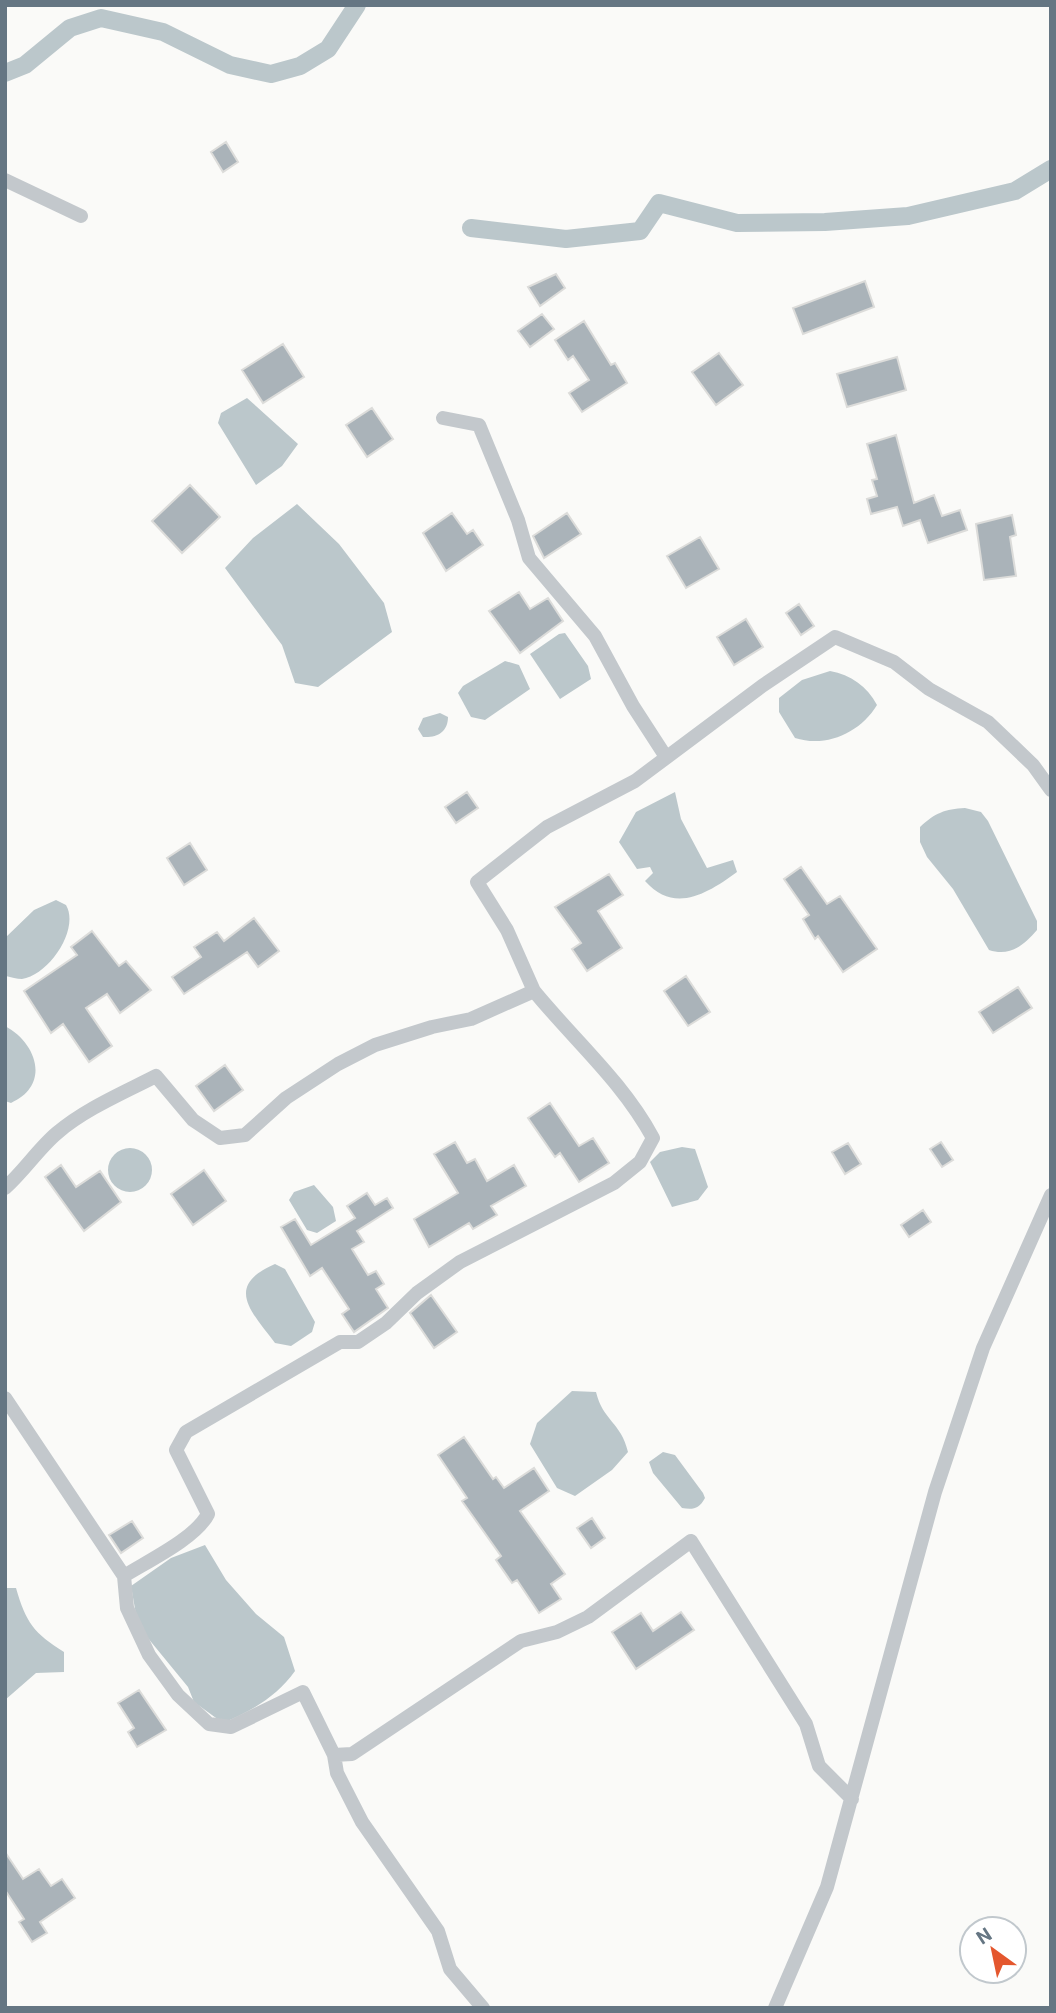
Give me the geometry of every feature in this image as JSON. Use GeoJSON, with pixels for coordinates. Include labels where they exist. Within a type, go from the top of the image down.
{"type":"FeatureCollection","features":[{"type":"Feature","properties":{"kind":"street"},"geometry":{"type":"LineString","coordinates":[[5,180],[81,216]]}},
{"type":"Feature","properties":{"kind":"street"},"geometry":{"type":"LineString","coordinates":[[443,418],[479,425],[518,520],[529,558],[595,636],[633,706],[666,757]]}},
{"type":"Feature","properties":{"kind":"street"},"geometry":{"type":"LineString","coordinates":[[124,1576],[183,1538],[204,1522],[208,1514],[176,1450],[186,1432],[340,1342],[358,1342],[386,1323],[417,1293],[460,1262],[614,1183],[640,1162],[653,1138],[635,1105],[604,1066],[534,991],[507,930],[477,882],[547,827],[635,781],[835,637],[894,662],[929,689],[988,722],[1033,765],[1051,790]]}},
{"type":"Feature","properties":{"kind":"street"},"geometry":{"type":"LineString","coordinates":[[5,1188],[29,1167],[57,1133],[97,1107],[156,1076],[193,1120],[220,1138],[245,1135],[286,1098],[338,1064],[375,1045],[432,1027],[471,1019],[534,991]]}},
{"type":"Feature","properties":{"kind":"street"},"geometry":{"type":"LineString","coordinates":[[775,2008],[827,1887],[935,1492],[983,1348],[1051,1195]]}},
{"type":"Feature","properties":{"kind":"street"},"geometry":{"type":"LineString","coordinates":[[5,1398],[124,1576],[127,1608],[149,1655],[178,1695],[209,1724],[231,1727],[303,1692],[334,1755],[337,1773],[362,1822],[438,1931],[450,1969],[484,2008]]}},
{"type":"Feature","properties":{"kind":"street"},"geometry":{"type":"LineString","coordinates":[[334,1755],[352,1754],[521,1641],[557,1632],[588,1617],[691,1541],[806,1724],[819,1766],[852,1799]]}},
{"type":"Feature","properties":{"kind":"shaded area"},"geometry":{"type":"Polygon","coordinates":[[[247,398],[298,444],[282,466],[256,485],[218,423],[221,413],[247,398]]]}},
{"type":"Feature","properties":{"kind":"shaded area"},"geometry":{"type":"Polygon","coordinates":[[[297,504],[339,544],[384,603],[392,632],[318,687],[295,683],[282,645],[225,568],[253,538],[297,504]]]}},
{"type":"Feature","properties":{"kind":"shaded area"},"geometry":{"type":"Polygon","coordinates":[[[565,633],[588,666],[591,679],[560,699],[530,654],[559,634],[565,633]]]}},
{"type":"Feature","properties":{"kind":"shaded area"},"geometry":{"type":"Polygon","coordinates":[[[505,661],[519,665],[530,689],[485,720],[471,717],[458,693],[463,686],[505,661]]]}},
{"type":"Feature","properties":{"kind":"shaded area"},"geometry":{"type":"Polygon","coordinates":[[[830,671],[858,682],[877,705],[861,723],[841,736],[818,741],[795,738],[779,712],[779,698],[802,680],[830,671]]]}},
{"type":"Feature","properties":{"kind":"shaded area"},"geometry":{"type":"Polygon","coordinates":[[[440,713],[448,717],[444,730],[437,735],[423,737],[418,729],[423,718],[440,713]]]}},
{"type":"Feature","properties":{"kind":"shaded area"},"geometry":{"type":"Polygon","coordinates":[[[675,792],[681,819],[707,868],[733,860],[737,872],[714,887],[691,897],[667,897],[656,891],[645,881],[653,873],[650,867],[637,869],[619,842],[636,812],[675,792]]]}},
{"type":"Feature","properties":{"kind":"shaded area"},"geometry":{"type":"Polygon","coordinates":[[[965,808],[981,812],[988,821],[1037,921],[1037,930],[1022,945],[1010,951],[989,950],[953,889],[927,857],[920,842],[920,827],[931,818],[946,811],[965,808]]]}},
{"type":"Feature","properties":{"kind":"shaded area"},"geometry":{"type":"Polygon","coordinates":[[[56,900],[66,905],[69,915],[69,926],[59,950],[32,976],[22,979],[6,976],[5,938],[34,910],[56,900]]]}},
{"type":"Feature","properties":{"kind":"shaded area"},"geometry":{"type":"Polygon","coordinates":[[[5,1026],[25,1043],[35,1064],[31,1086],[24,1095],[11,1103],[5,1101],[5,1026]]]}},
{"type":"Feature","properties":{"kind":"shaded area"},"geometry":{"type":"Polygon","coordinates":[[[682,1147],[695,1149],[708,1187],[698,1200],[672,1207],[650,1162],[660,1152],[682,1147]]]}},
{"type":"Feature","properties":{"kind":"shaded area"},"geometry":{"type":"Polygon","coordinates":[[[130,1148],[139,1149],[146,1154],[151,1161],[151,1179],[146,1186],[139,1191],[130,1192],[121,1191],[114,1186],[109,1179],[108,1170],[109,1161],[114,1154],[121,1149],[130,1148]]]}},
{"type":"Feature","properties":{"kind":"shaded area"},"geometry":{"type":"Polygon","coordinates":[[[314,1185],[333,1207],[336,1221],[317,1233],[307,1230],[289,1200],[294,1192],[314,1185]]]}},
{"type":"Feature","properties":{"kind":"shaded area"},"geometry":{"type":"Polygon","coordinates":[[[275,1264],[285,1269],[315,1322],[312,1332],[291,1346],[275,1343],[251,1310],[247,1300],[246,1290],[250,1281],[259,1272],[275,1264]]]}},
{"type":"Feature","properties":{"kind":"shaded area"},"geometry":{"type":"Polygon","coordinates":[[[572,1391],[596,1392],[603,1409],[621,1434],[628,1452],[612,1470],[575,1496],[557,1488],[530,1444],[537,1423],[572,1391]]]}},
{"type":"Feature","properties":{"kind":"shaded area"},"geometry":{"type":"Polygon","coordinates":[[[663,1452],[675,1455],[703,1493],[705,1498],[698,1507],[682,1508],[653,1473],[649,1462],[663,1452]]]}},
{"type":"Feature","properties":{"kind":"shaded area"},"geometry":{"type":"Polygon","coordinates":[[[205,1545],[226,1580],[256,1614],[284,1637],[295,1671],[263,1702],[223,1723],[194,1702],[188,1687],[138,1626],[131,1586],[171,1558],[205,1545]]]}},
{"type":"Feature","properties":{"kind":"shaded area"},"geometry":{"type":"Polygon","coordinates":[[[5,1588],[16,1588],[32,1626],[64,1652],[64,1672],[36,1673],[5,1700],[5,1588]]]}},
{"type":"Feature","properties":{"kind":"building"},"geometry":{"type":"Polygon","coordinates":[[[226,142],[238,162],[223,172],[211,152],[226,142]]]}},
{"type":"Feature","properties":{"kind":"building"},"geometry":{"type":"Polygon","coordinates":[[[556,274],[565,288],[540,306],[528,287],[556,274]]]}},
{"type":"Feature","properties":{"kind":"building"},"geometry":{"type":"Polygon","coordinates":[[[865,281],[874,307],[803,334],[793,308],[865,281]]]}},
{"type":"Feature","properties":{"kind":"building"},"geometry":{"type":"Polygon","coordinates":[[[542,314],[554,329],[530,347],[518,331],[542,314]]]}},
{"type":"Feature","properties":{"kind":"building"},"geometry":{"type":"Polygon","coordinates":[[[584,321],[611,365],[615,363],[627,383],[582,412],[569,393],[589,380],[573,356],[568,360],[555,340],[584,321]]]}},
{"type":"Feature","properties":{"kind":"building"},"geometry":{"type":"Polygon","coordinates":[[[283,344],[304,377],[263,403],[242,370],[283,344]]]}},
{"type":"Feature","properties":{"kind":"building"},"geometry":{"type":"Polygon","coordinates":[[[719,353],[743,385],[716,405],[692,372],[719,353]]]}},
{"type":"Feature","properties":{"kind":"building"},"geometry":{"type":"Polygon","coordinates":[[[897,357],[906,390],[847,407],[837,374],[897,357]]]}},
{"type":"Feature","properties":{"kind":"building"},"geometry":{"type":"Polygon","coordinates":[[[372,408],[393,439],[367,457],[346,425],[372,408]]]}},
{"type":"Feature","properties":{"kind":"building"},"geometry":{"type":"Polygon","coordinates":[[[896,435],[914,503],[934,495],[942,516],[960,510],[967,530],[928,543],[920,520],[903,526],[897,507],[871,514],[867,499],[877,496],[872,480],[877,479],[867,444],[896,435]]]}},
{"type":"Feature","properties":{"kind":"building"},"geometry":{"type":"Polygon","coordinates":[[[190,485],[220,517],[182,553],[152,521],[190,485]]]}},
{"type":"Feature","properties":{"kind":"building"},"geometry":{"type":"Polygon","coordinates":[[[452,513],[467,534],[473,530],[483,545],[446,571],[423,533],[452,513]]]}},
{"type":"Feature","properties":{"kind":"building"},"geometry":{"type":"Polygon","coordinates":[[[567,513],[581,534],[544,558],[533,536],[567,513]]]}},
{"type":"Feature","properties":{"kind":"building"},"geometry":{"type":"Polygon","coordinates":[[[1012,515],[1016,535],[1010,537],[1016,576],[984,580],[976,524],[1012,515]]]}},
{"type":"Feature","properties":{"kind":"building"},"geometry":{"type":"Polygon","coordinates":[[[700,537],[719,569],[686,588],[667,556],[700,537]]]}},
{"type":"Feature","properties":{"kind":"building"},"geometry":{"type":"Polygon","coordinates":[[[519,592],[530,609],[548,598],[563,621],[520,653],[489,611],[519,592]]]}},
{"type":"Feature","properties":{"kind":"building"},"geometry":{"type":"Polygon","coordinates":[[[799,604],[814,626],[801,635],[786,613],[799,604]]]}},
{"type":"Feature","properties":{"kind":"building"},"geometry":{"type":"Polygon","coordinates":[[[746,619],[763,647],[734,665],[717,637],[746,619]]]}},
{"type":"Feature","properties":{"kind":"building"},"geometry":{"type":"Polygon","coordinates":[[[467,792],[478,808],[456,823],[445,807],[467,792]]]}},
{"type":"Feature","properties":{"kind":"building"},"geometry":{"type":"Polygon","coordinates":[[[190,843],[207,870],[184,885],[167,858],[190,843]]]}},
{"type":"Feature","properties":{"kind":"building"},"geometry":{"type":"Polygon","coordinates":[[[801,867],[827,904],[840,896],[877,949],[843,972],[818,936],[815,939],[803,919],[809,915],[784,879],[801,867]]]}},
{"type":"Feature","properties":{"kind":"building"},"geometry":{"type":"Polygon","coordinates":[[[609,874],[623,895],[598,911],[622,948],[587,971],[572,949],[581,943],[555,907],[609,874]]]}},
{"type":"Feature","properties":{"kind":"building"},"geometry":{"type":"Polygon","coordinates":[[[254,918],[279,951],[258,967],[247,952],[184,994],[172,977],[201,957],[194,947],[217,932],[224,941],[254,918]]]}},
{"type":"Feature","properties":{"kind":"building"},"geometry":{"type":"Polygon","coordinates":[[[92,931],[119,966],[126,961],[151,990],[120,1013],[107,994],[86,1008],[112,1046],[89,1062],[63,1024],[51,1033],[24,991],[77,955],[71,947],[92,931]]]}},
{"type":"Feature","properties":{"kind":"building"},"geometry":{"type":"Polygon","coordinates":[[[686,976],[710,1012],[688,1026],[664,991],[686,976]]]}},
{"type":"Feature","properties":{"kind":"building"},"geometry":{"type":"Polygon","coordinates":[[[1018,987],[1032,1008],[993,1033],[979,1012],[1018,987]]]}},
{"type":"Feature","properties":{"kind":"building"},"geometry":{"type":"Polygon","coordinates":[[[225,1065],[243,1090],[214,1111],[196,1086],[225,1065]]]}},
{"type":"Feature","properties":{"kind":"building"},"geometry":{"type":"Polygon","coordinates":[[[550,1103],[579,1146],[593,1138],[609,1163],[579,1182],[560,1153],[555,1157],[528,1118],[550,1103]]]}},
{"type":"Feature","properties":{"kind":"building"},"geometry":{"type":"Polygon","coordinates":[[[455,1142],[467,1163],[475,1159],[487,1181],[514,1165],[526,1186],[491,1206],[497,1215],[473,1229],[469,1223],[429,1247],[414,1219],[458,1193],[434,1154],[455,1142]]]}},
{"type":"Feature","properties":{"kind":"building"},"geometry":{"type":"Polygon","coordinates":[[[941,1142],[953,1160],[942,1167],[930,1149],[941,1142]]]}},
{"type":"Feature","properties":{"kind":"building"},"geometry":{"type":"Polygon","coordinates":[[[848,1143],[861,1164],[845,1174],[832,1152],[848,1143]]]}},
{"type":"Feature","properties":{"kind":"building"},"geometry":{"type":"Polygon","coordinates":[[[61,1165],[76,1187],[100,1171],[121,1202],[84,1231],[45,1177],[61,1165]]]}},
{"type":"Feature","properties":{"kind":"building"},"geometry":{"type":"Polygon","coordinates":[[[204,1170],[226,1201],[193,1225],[171,1194],[204,1170]]]}},
{"type":"Feature","properties":{"kind":"building"},"geometry":{"type":"Polygon","coordinates":[[[367,1193],[375,1205],[387,1198],[393,1208],[357,1231],[364,1242],[352,1249],[368,1275],[376,1271],[384,1284],[376,1289],[388,1308],[354,1332],[342,1314],[349,1309],[322,1268],[310,1276],[281,1227],[295,1219],[311,1245],[355,1218],[347,1206],[367,1193]]]}},
{"type":"Feature","properties":{"kind":"building"},"geometry":{"type":"Polygon","coordinates":[[[923,1210],[931,1222],[909,1237],[901,1225],[923,1210]]]}},
{"type":"Feature","properties":{"kind":"building"},"geometry":{"type":"Polygon","coordinates":[[[431,1295],[457,1332],[434,1348],[410,1313],[431,1295]]]}},
{"type":"Feature","properties":{"kind":"building"},"geometry":{"type":"Polygon","coordinates":[[[464,1437],[493,1479],[496,1477],[504,1488],[534,1468],[549,1491],[520,1511],[565,1574],[551,1584],[561,1599],[539,1613],[517,1580],[512,1583],[496,1560],[501,1556],[462,1501],[467,1498],[438,1455],[464,1437]]]}},
{"type":"Feature","properties":{"kind":"building"},"geometry":{"type":"Polygon","coordinates":[[[592,1518],[605,1538],[591,1548],[577,1528],[592,1518]]]}},
{"type":"Feature","properties":{"kind":"building"},"geometry":{"type":"Polygon","coordinates":[[[132,1521],[143,1538],[121,1553],[109,1535],[132,1521]]]}},
{"type":"Feature","properties":{"kind":"building"},"geometry":{"type":"Polygon","coordinates":[[[681,1612],[694,1630],[636,1669],[612,1632],[641,1613],[653,1631],[681,1612]]]}},
{"type":"Feature","properties":{"kind":"building"},"geometry":{"type":"Polygon","coordinates":[[[139,1690],[166,1730],[137,1747],[128,1732],[134,1728],[118,1703],[139,1690]]]}},
{"type":"Feature","properties":{"kind":"building"},"geometry":{"type":"Polygon","coordinates":[[[5,1852],[23,1879],[39,1869],[51,1886],[62,1879],[75,1898],[40,1922],[47,1933],[32,1942],[19,1922],[24,1919],[5,1890],[5,1852]]]}},
{"type":"Feature","properties":{"kind":"waterway"},"geometry":{"type":"LineString","coordinates":[[5,73],[25,65],[70,28],[101,18],[163,32],[230,65],[271,74],[300,66],[328,49],[357,5]]}},
{"type":"Feature","properties":{"kind":"waterway"},"geometry":{"type":"LineString","coordinates":[[471,228],[566,239],[640,231],[659,203],[737,223],[825,222],[908,216],[1015,191],[1051,169]]}}]}
